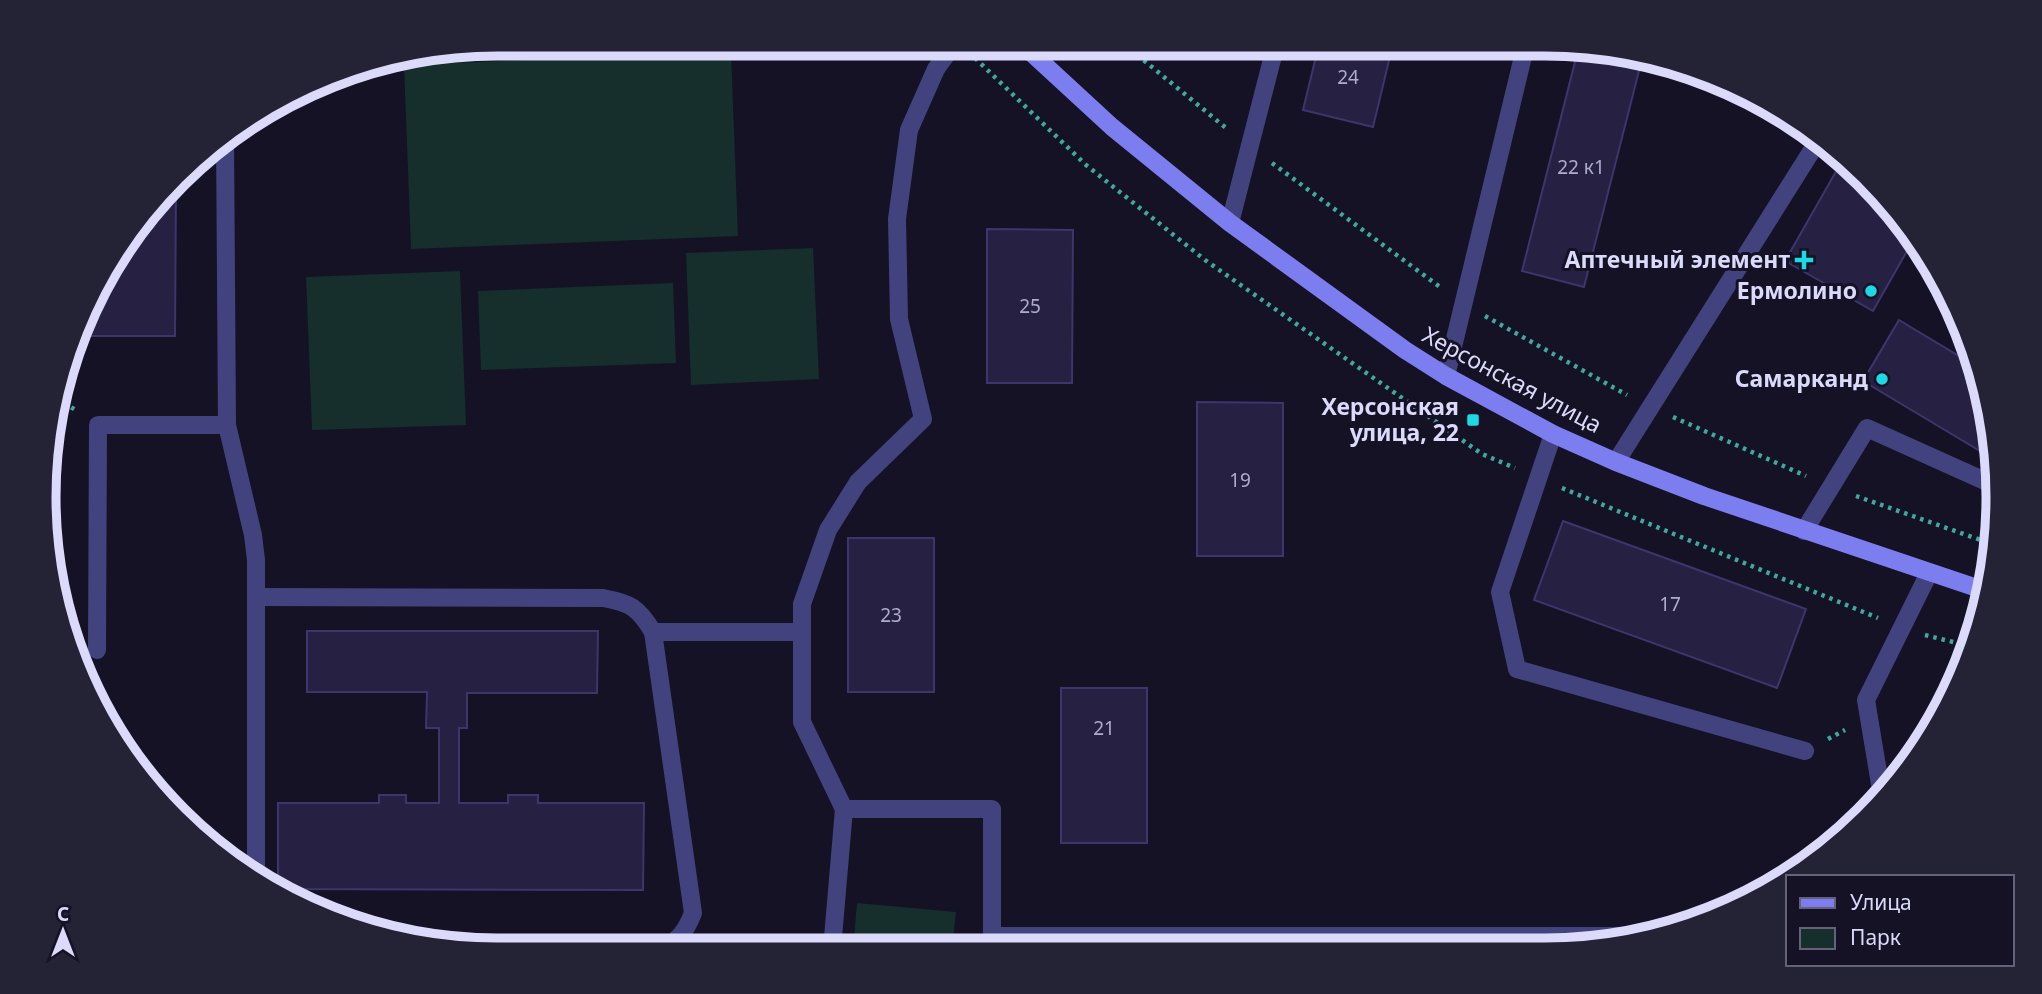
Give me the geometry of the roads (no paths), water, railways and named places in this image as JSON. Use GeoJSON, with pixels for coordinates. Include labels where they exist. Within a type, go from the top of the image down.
{"type":"FeatureCollection","features":[{"type":"Feature","properties":{"kind":"street","name":"Херсонская улица"},"geometry":{"type":"LineString","coordinates":[[1035,56],[1112,127],[1230,223],[1405,350],[1446,376],[1553,434],[1616,462],[1804,531],[1977,588]]}},
{"type":"Feature","properties":{"kind":"lane"},"geometry":{"type":"LineString","coordinates":[[833,938],[844,809],[802,722],[802,604],[828,530],[858,482],[923,419],[899,319],[897,219],[909,130],[936,69],[945,56]]}},
{"type":"Feature","properties":{"kind":"lane"},"geometry":{"type":"LineString","coordinates":[[1230,223],[1273,56]]}},
{"type":"Feature","properties":{"kind":"lane"},"geometry":{"type":"LineString","coordinates":[[1446,376],[1523,56]]}},
{"type":"Feature","properties":{"kind":"lane"},"geometry":{"type":"LineString","coordinates":[[1616,462],[1814,148]]}},
{"type":"Feature","properties":{"kind":"lane"},"geometry":{"type":"LineString","coordinates":[[225,150],[227,425],[253,535],[256,597],[256,866]]}},
{"type":"Feature","properties":{"kind":"lane"},"geometry":{"type":"LineString","coordinates":[[97,650],[97,425],[227,425]]}},
{"type":"Feature","properties":{"kind":"lane"},"geometry":{"type":"LineString","coordinates":[[1804,531],[1867,428],[1985,481]]}},
{"type":"Feature","properties":{"kind":"lane"},"geometry":{"type":"LineString","coordinates":[[1553,434],[1500,592],[1517,669],[1805,751]]}},
{"type":"Feature","properties":{"kind":"lane"},"geometry":{"type":"LineString","coordinates":[[1880,784],[1866,699],[1929,573]]}},
{"type":"Feature","properties":{"kind":"lane"},"geometry":{"type":"LineString","coordinates":[[256,597],[603,598],[626,602],[642,614],[653,632],[693,913],[687,929],[679,938]]}},
{"type":"Feature","properties":{"kind":"lane"},"geometry":{"type":"LineString","coordinates":[[653,632],[802,632]]}},
{"type":"Feature","properties":{"kind":"lane"},"geometry":{"type":"LineString","coordinates":[[844,809],[992,809],[992,936],[1584,936]]}},
{"type":"Feature","properties":{"kind":"place","name":"Аптечный элемент"},"geometry":{"type":"Point","coordinates":[1804,260]}},
{"type":"Feature","properties":{"kind":"place","name":"Ермолино"},"geometry":{"type":"Point","coordinates":[1871,291]}},
{"type":"Feature","properties":{"kind":"place","name":"Самарканд"},"geometry":{"type":"Point","coordinates":[1882,379]}},
{"type":"Feature","properties":{"kind":"place","name":"Херсонская улица, 22"},"geometry":{"type":"Point","coordinates":[1473,420]}}]}
